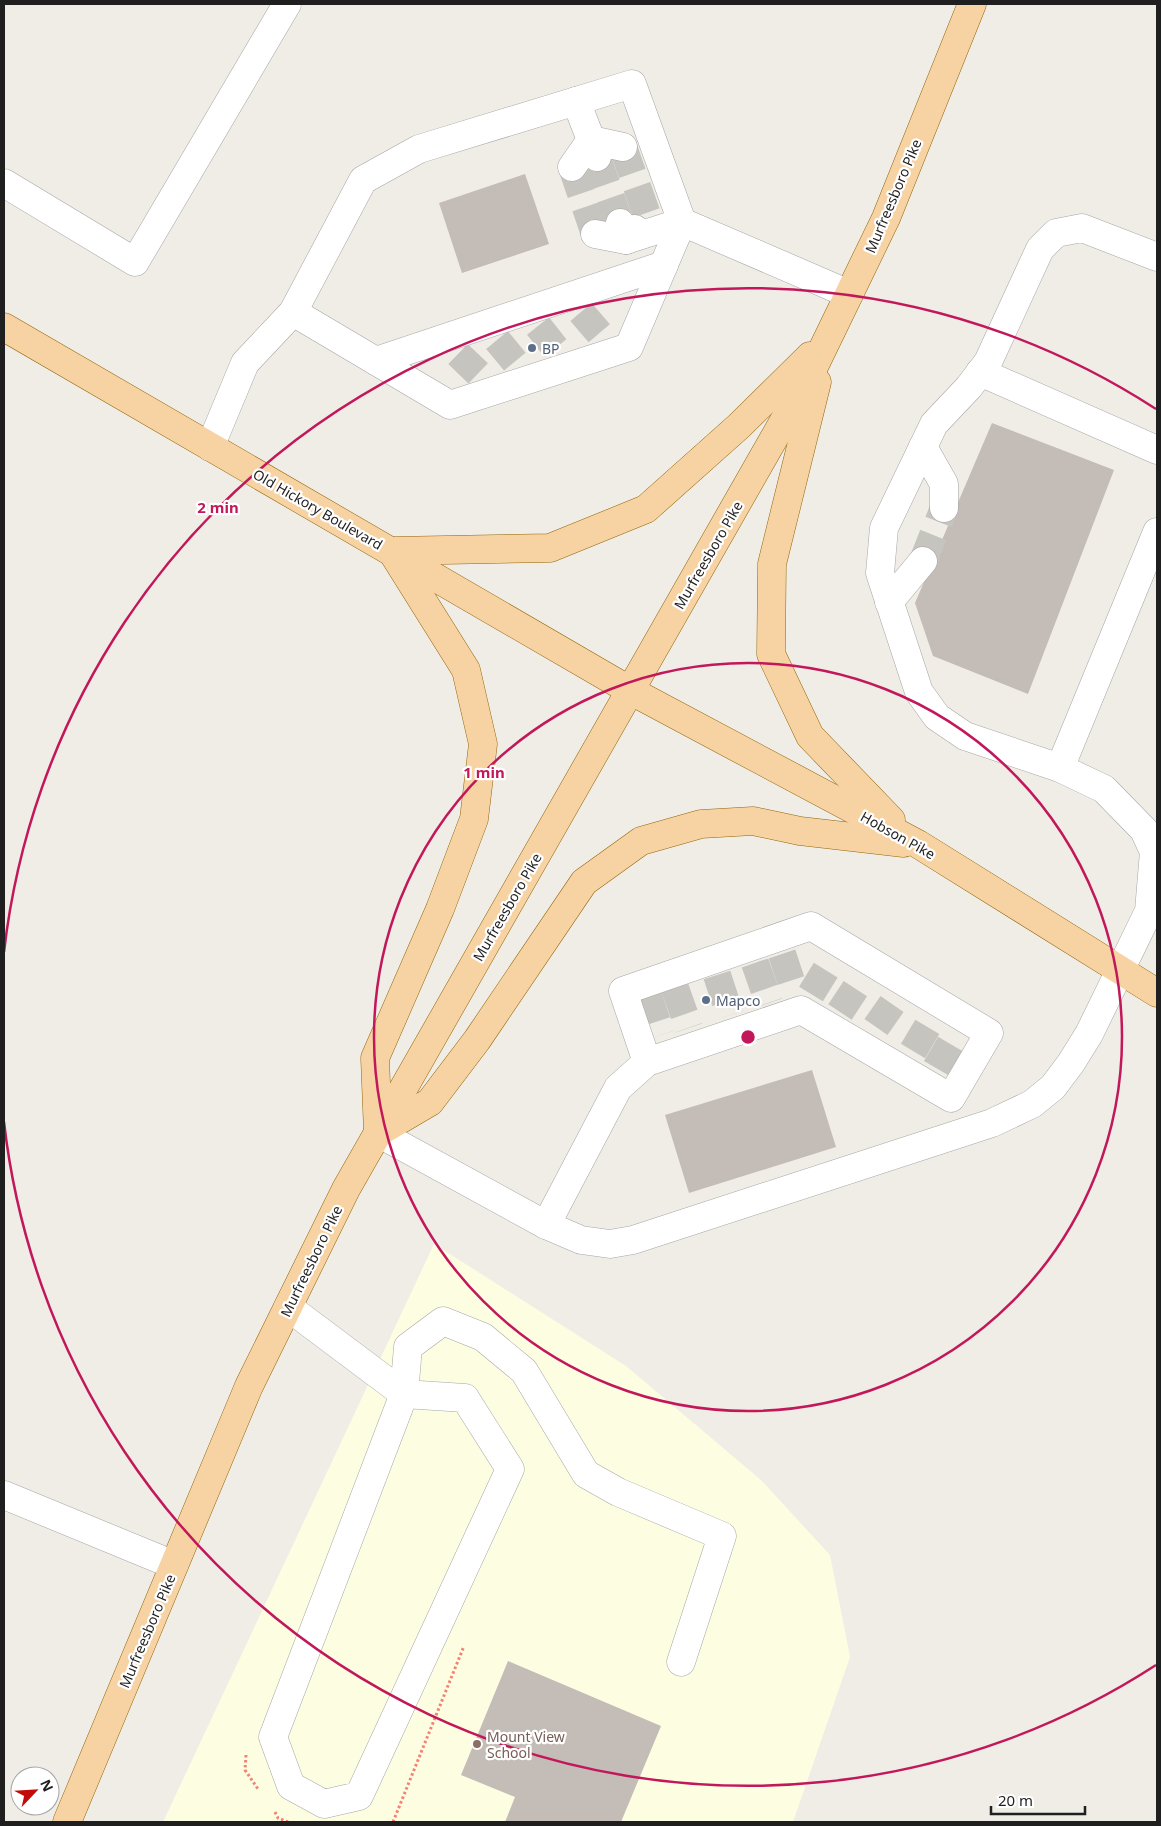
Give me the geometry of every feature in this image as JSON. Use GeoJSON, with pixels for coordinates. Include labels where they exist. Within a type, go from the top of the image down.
{"type":"FeatureCollection","features":[{"type":"Feature","properties":{"kind":"main road","name":"Murfreesboro Pike"},"geometry":{"type":"LineString","coordinates":[[67,1822],[249,1386],[346,1189],[810,375],[886,218],[972,4]]}},
{"type":"Feature","properties":{"kind":"main road","name":"Old Hickory Boulevard"},"geometry":{"type":"LineString","coordinates":[[4,327],[392,551],[631,692]]}},
{"type":"Feature","properties":{"kind":"main road"},"geometry":{"type":"LineString","coordinates":[[392,551],[550,548],[646,509],[738,426],[827,340]]}},
{"type":"Feature","properties":{"kind":"main road"},"geometry":{"type":"LineString","coordinates":[[827,340],[772,564],[771,654],[810,736],[869,800],[918,844]]}},
{"type":"Feature","properties":{"kind":"main road"},"geometry":{"type":"LineString","coordinates":[[392,551],[466,670],[483,744],[474,819],[440,909],[375,1058],[378,1133],[430,1102],[477,1040],[584,882],[641,841],[701,824],[753,821],[800,831],[918,844]]}},
{"type":"Feature","properties":{"kind":"main road","name":"Hobson Pike"},"geometry":{"type":"LineString","coordinates":[[631,692],[918,844],[1157,993]]}},
{"type":"Feature","properties":{"kind":"street"},"geometry":{"type":"LineString","coordinates":[[4,183],[135,262],[287,4]]}},
{"type":"Feature","properties":{"kind":"street"},"geometry":{"type":"LineString","coordinates":[[210,447],[245,364],[293,312],[363,180],[419,149],[632,84],[682,222],[629,347],[610,345],[491,386],[450,405],[293,312]]}},
{"type":"Feature","properties":{"kind":"street"},"geometry":{"type":"LineString","coordinates":[[576,101],[594,149]]}},
{"type":"Feature","properties":{"kind":"street"},"geometry":{"type":"LineString","coordinates":[[572,167],[594,149],[623,147]]}},
{"type":"Feature","properties":{"kind":"street"},"geometry":{"type":"LineString","coordinates":[[623,232],[647,215]]}},
{"type":"Feature","properties":{"kind":"street"},"geometry":{"type":"LineString","coordinates":[[595,234],[623,232],[682,222],[849,294]]}},
{"type":"Feature","properties":{"kind":"street"},"geometry":{"type":"LineString","coordinates":[[378,1133],[546,1225],[581,1240],[610,1244],[633,1240],[992,1123],[1032,1104],[1053,1087],[1071,1064],[1089,1034],[1149,910],[1154,852],[1144,830],[1104,789],[1060,768],[965,736],[938,717],[919,692],[880,573],[884,528],[934,424],[988,362],[1040,249],[1056,233],[1082,228],[1157,257]]}},
{"type":"Feature","properties":{"kind":"street"},"geometry":{"type":"LineString","coordinates":[[376,361],[450,347],[575,304],[664,265]]}},
{"type":"Feature","properties":{"kind":"street"},"geometry":{"type":"LineString","coordinates":[[980,372],[1157,450]]}},
{"type":"Feature","properties":{"kind":"street"},"geometry":{"type":"LineString","coordinates":[[923,447],[944,484],[944,508]]}},
{"type":"Feature","properties":{"kind":"street"},"geometry":{"type":"LineString","coordinates":[[1060,768],[1157,532]]}},
{"type":"Feature","properties":{"kind":"street"},"geometry":{"type":"LineString","coordinates":[[889,602],[923,561]]}},
{"type":"Feature","properties":{"kind":"street"},"geometry":{"type":"LineString","coordinates":[[658,1050],[623,990],[646,989],[780,946],[811,926],[837,952],[961,1027],[989,1033],[950,1098]]}},
{"type":"Feature","properties":{"kind":"street"},"geometry":{"type":"LineString","coordinates":[[546,1225],[618,1088],[658,1050],[802,999],[835,1020],[870,1037],[907,1060],[931,1076],[950,1098],[992,1123]]}},
{"type":"Feature","properties":{"kind":"street"},"geometry":{"type":"LineString","coordinates":[[288,1307],[404,1394],[466,1398],[510,1469],[359,1796],[324,1804],[291,1786],[272,1738],[404,1394],[408,1347],[443,1321],[484,1337],[524,1371],[586,1474],[618,1492],[722,1536],[681,1662]]}},
{"type":"Feature","properties":{"kind":"street"},"geometry":{"type":"LineString","coordinates":[[4,1495],[174,1565]]}},
{"type":"Feature","properties":{"kind":"shaded area"},"geometry":{"type":"Polygon","coordinates":[[[434,1244],[626,1366],[761,1480],[830,1555],[850,1657],[793,1822],[163,1822],[434,1244]]]}},
{"type":"Feature","properties":{"kind":"building"},"geometry":{"type":"Polygon","coordinates":[[[525,174],[549,244],[462,273],[439,203],[525,174]]]}},
{"type":"Feature","properties":{"kind":"building"},"geometry":{"type":"Polygon","coordinates":[[[992,423],[1114,470],[1028,694],[933,656],[915,603],[992,423]]]}},
{"type":"Feature","properties":{"kind":"building"},"geometry":{"type":"Polygon","coordinates":[[[812,1070],[836,1147],[689,1193],[665,1115],[812,1070]]]}},
{"type":"Feature","properties":{"kind":"building"},"geometry":{"type":"Polygon","coordinates":[[[508,1661],[661,1726],[621,1822],[505,1822],[515,1797],[461,1775],[508,1661]]]}},
{"type":"Feature","properties":{"kind":"tunnel"},"geometry":{"type":"LineString","coordinates":[[623,147],[647,215]]}},
{"type":"Feature","properties":{"kind":"tunnel"},"geometry":{"type":"LineString","coordinates":[[597,158],[620,223]]}},
{"type":"Feature","properties":{"kind":"tunnel"},"geometry":{"type":"LineString","coordinates":[[572,167],[595,234]]}},
{"type":"Feature","properties":{"kind":"tunnel"},"geometry":{"type":"LineString","coordinates":[[581,312],[605,340]]}},
{"type":"Feature","properties":{"kind":"tunnel"},"geometry":{"type":"LineString","coordinates":[[538,326],[561,355]]}},
{"type":"Feature","properties":{"kind":"tunnel"},"geometry":{"type":"LineString","coordinates":[[497,340],[521,369]]}},
{"type":"Feature","properties":{"kind":"tunnel"},"geometry":{"type":"LineString","coordinates":[[458,354],[486,381]]}},
{"type":"Feature","properties":{"kind":"tunnel"},"geometry":{"type":"LineString","coordinates":[[923,561],[944,508]]}},
{"type":"Feature","properties":{"kind":"tunnel"},"geometry":{"type":"LineString","coordinates":[[782,954],[795,993]]}},
{"type":"Feature","properties":{"kind":"tunnel"},"geometry":{"type":"LineString","coordinates":[[811,994],[832,960]]}},
{"type":"Feature","properties":{"kind":"tunnel"},"geometry":{"type":"LineString","coordinates":[[755,963],[769,1003]]}},
{"type":"Feature","properties":{"kind":"tunnel"},"geometry":{"type":"LineString","coordinates":[[717,975],[730,1015]]}},
{"type":"Feature","properties":{"kind":"tunnel"},"geometry":{"type":"LineString","coordinates":[[840,1012],[863,977]]}},
{"type":"Feature","properties":{"kind":"tunnel"},"geometry":{"type":"LineString","coordinates":[[675,988],[689,1028]]}},
{"type":"Feature","properties":{"kind":"tunnel"},"geometry":{"type":"LineString","coordinates":[[648,995],[661,1035]]}},
{"type":"Feature","properties":{"kind":"tunnel"},"geometry":{"type":"LineString","coordinates":[[876,1027],[897,997]]}},
{"type":"Feature","properties":{"kind":"tunnel"},"geometry":{"type":"LineString","coordinates":[[913,1051],[932,1019]]}},
{"type":"Feature","properties":{"kind":"tunnel"},"geometry":{"type":"LineString","coordinates":[[936,1068],[956,1034]]}},
{"type":"Feature","properties":{"kind":"place","name":"BP"},"geometry":{"type":"Point","coordinates":[532,348]}},
{"type":"Feature","properties":{"kind":"place","name":"Mapco"},"geometry":{"type":"Point","coordinates":[706,1000]}},
{"type":"Feature","properties":{"kind":"place","name":"Mount View School"},"geometry":{"type":"Point","coordinates":[477,1744]}}]}
